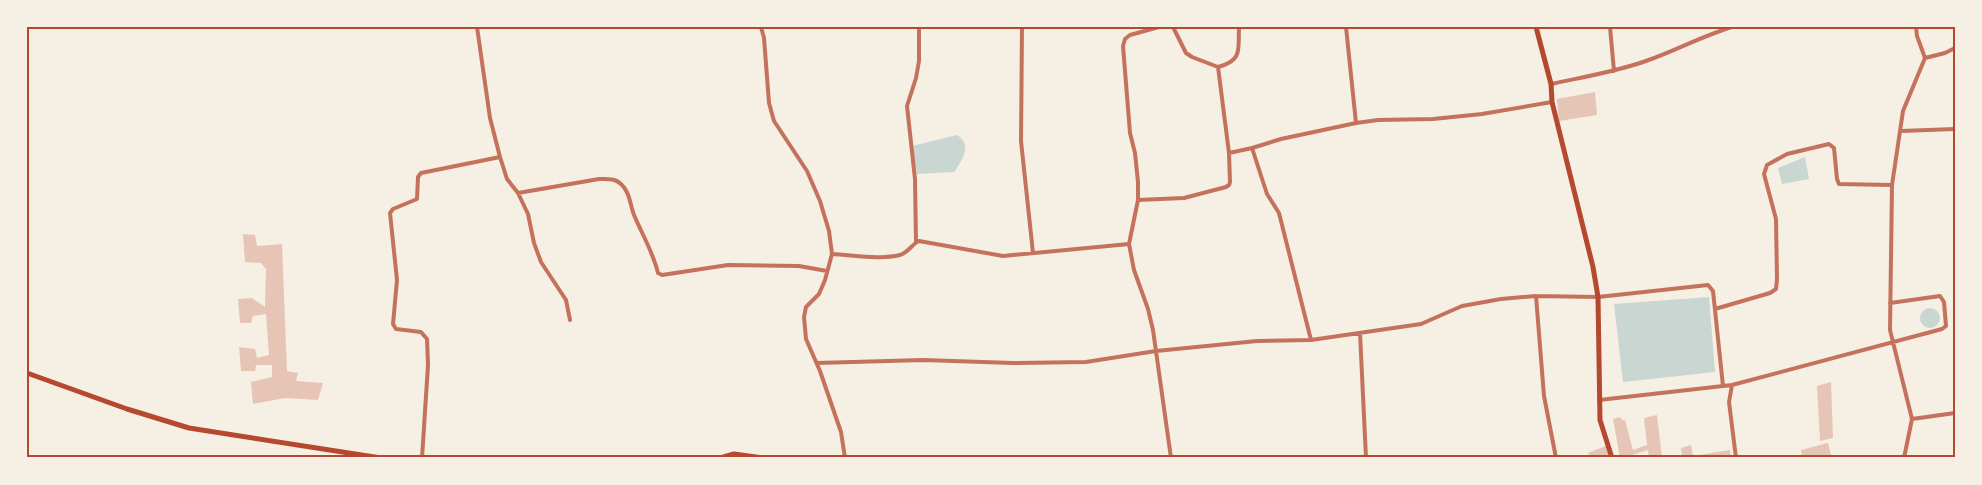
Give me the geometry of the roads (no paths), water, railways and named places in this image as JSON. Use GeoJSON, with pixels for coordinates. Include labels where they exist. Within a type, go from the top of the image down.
{"type":"FeatureCollection","features":[{"type":"Feature","properties":{"kind":"main road"},"geometry":{"type":"LineString","coordinates":[[1536,27],[1593,267],[1598,297],[1600,420],[1612,458]]}},
{"type":"Feature","properties":{"kind":"main road"},"geometry":{"type":"LineString","coordinates":[[27,373],[189,428],[381,458]]}},
{"type":"Feature","properties":{"kind":"main road"},"geometry":{"type":"LineString","coordinates":[[720,458],[734,454],[763,458]]}},
{"type":"Feature","properties":{"kind":"street"},"geometry":{"type":"LineString","coordinates":[[477,27],[490,118],[500,157],[507,179],[518,193],[528,214],[541,262],[566,300],[570,320]]}},
{"type":"Feature","properties":{"kind":"street"},"geometry":{"type":"LineString","coordinates":[[760,27],[764,38],[769,103],[774,121],[807,171],[820,201],[832,254],[819,294],[806,307],[804,316],[806,339],[817,363],[841,432],[846,458]]}},
{"type":"Feature","properties":{"kind":"street"},"geometry":{"type":"LineString","coordinates":[[916,242],[915,179],[907,106],[919,61],[919,27]]}},
{"type":"Feature","properties":{"kind":"street"},"geometry":{"type":"LineString","coordinates":[[1022,27],[1021,141],[1033,253]]}},
{"type":"Feature","properties":{"kind":"street"},"geometry":{"type":"LineString","coordinates":[[1158,27],[1130,35],[1125,39],[1123,46],[1130,133],[1138,182],[1138,200],[1129,244],[1134,270],[1148,309],[1170,458]]}},
{"type":"Feature","properties":{"kind":"street"},"geometry":{"type":"LineString","coordinates":[[1173,27],[1186,53],[1218,67],[1235,60],[1239,27]]}},
{"type":"Feature","properties":{"kind":"street"},"geometry":{"type":"LineString","coordinates":[[1346,27],[1356,123]]}},
{"type":"Feature","properties":{"kind":"street"},"geometry":{"type":"LineString","coordinates":[[1610,27],[1614,71]]}},
{"type":"Feature","properties":{"kind":"street"},"geometry":{"type":"LineString","coordinates":[[1551,84],[1614,71],[1646,61],[1709,34],[1732,27]]}},
{"type":"Feature","properties":{"kind":"street"},"geometry":{"type":"LineString","coordinates":[[1904,458],[1912,419],[1911,406],[1890,330],[1892,184],[1903,111],[1925,58],[1916,27]]}},
{"type":"Feature","properties":{"kind":"street"},"geometry":{"type":"LineString","coordinates":[[1925,58],[1955,48]]}},
{"type":"Feature","properties":{"kind":"street"},"geometry":{"type":"LineString","coordinates":[[1138,200],[1184,198],[1229,185],[1229,153],[1218,67]]}},
{"type":"Feature","properties":{"kind":"street"},"geometry":{"type":"LineString","coordinates":[[1229,153],[1356,123],[1482,114],[1552,102]]}},
{"type":"Feature","properties":{"kind":"street"},"geometry":{"type":"LineString","coordinates":[[1901,131],[1955,129]]}},
{"type":"Feature","properties":{"kind":"street"},"geometry":{"type":"LineString","coordinates":[[1715,309],[1770,293],[1776,289],[1776,219],[1764,174],[1767,165],[1787,154],[1829,144],[1834,148],[1839,184],[1892,184]]}},
{"type":"Feature","properties":{"kind":"street"},"geometry":{"type":"LineString","coordinates":[[1252,148],[1267,194],[1279,213],[1311,340]]}},
{"type":"Feature","properties":{"kind":"street"},"geometry":{"type":"LineString","coordinates":[[422,458],[429,365],[427,339],[421,332],[396,329],[393,324],[397,280],[390,213],[393,209],[417,199],[418,177],[421,173],[500,157]]}},
{"type":"Feature","properties":{"kind":"street"},"geometry":{"type":"LineString","coordinates":[[518,193],[599,179],[618,181],[627,191],[633,212],[658,273],[663,275],[728,265],[799,267],[827,271]]}},
{"type":"Feature","properties":{"kind":"street"},"geometry":{"type":"LineString","coordinates":[[832,254],[879,257],[901,255],[916,242],[937,243],[975,253],[1004,256],[1129,244]]}},
{"type":"Feature","properties":{"kind":"street"},"geometry":{"type":"LineString","coordinates":[[817,363],[923,360],[1013,363],[1086,362],[1156,351],[1257,341],[1311,340],[1421,324],[1462,306],[1502,298],[1598,297],[1708,285],[1713,291],[1723,386]]}},
{"type":"Feature","properties":{"kind":"street"},"geometry":{"type":"LineString","coordinates":[[1536,296],[1544,396],[1556,458]]}},
{"type":"Feature","properties":{"kind":"street"},"geometry":{"type":"LineString","coordinates":[[1599,400],[1732,385],[1942,329],[1947,322],[1944,302],[1940,296],[1890,303]]}},
{"type":"Feature","properties":{"kind":"street"},"geometry":{"type":"LineString","coordinates":[[1360,333],[1366,458]]}},
{"type":"Feature","properties":{"kind":"street"},"geometry":{"type":"LineString","coordinates":[[1732,385],[1730,402],[1736,458]]}},
{"type":"Feature","properties":{"kind":"street"},"geometry":{"type":"LineString","coordinates":[[1912,419],[1955,413]]}}]}
